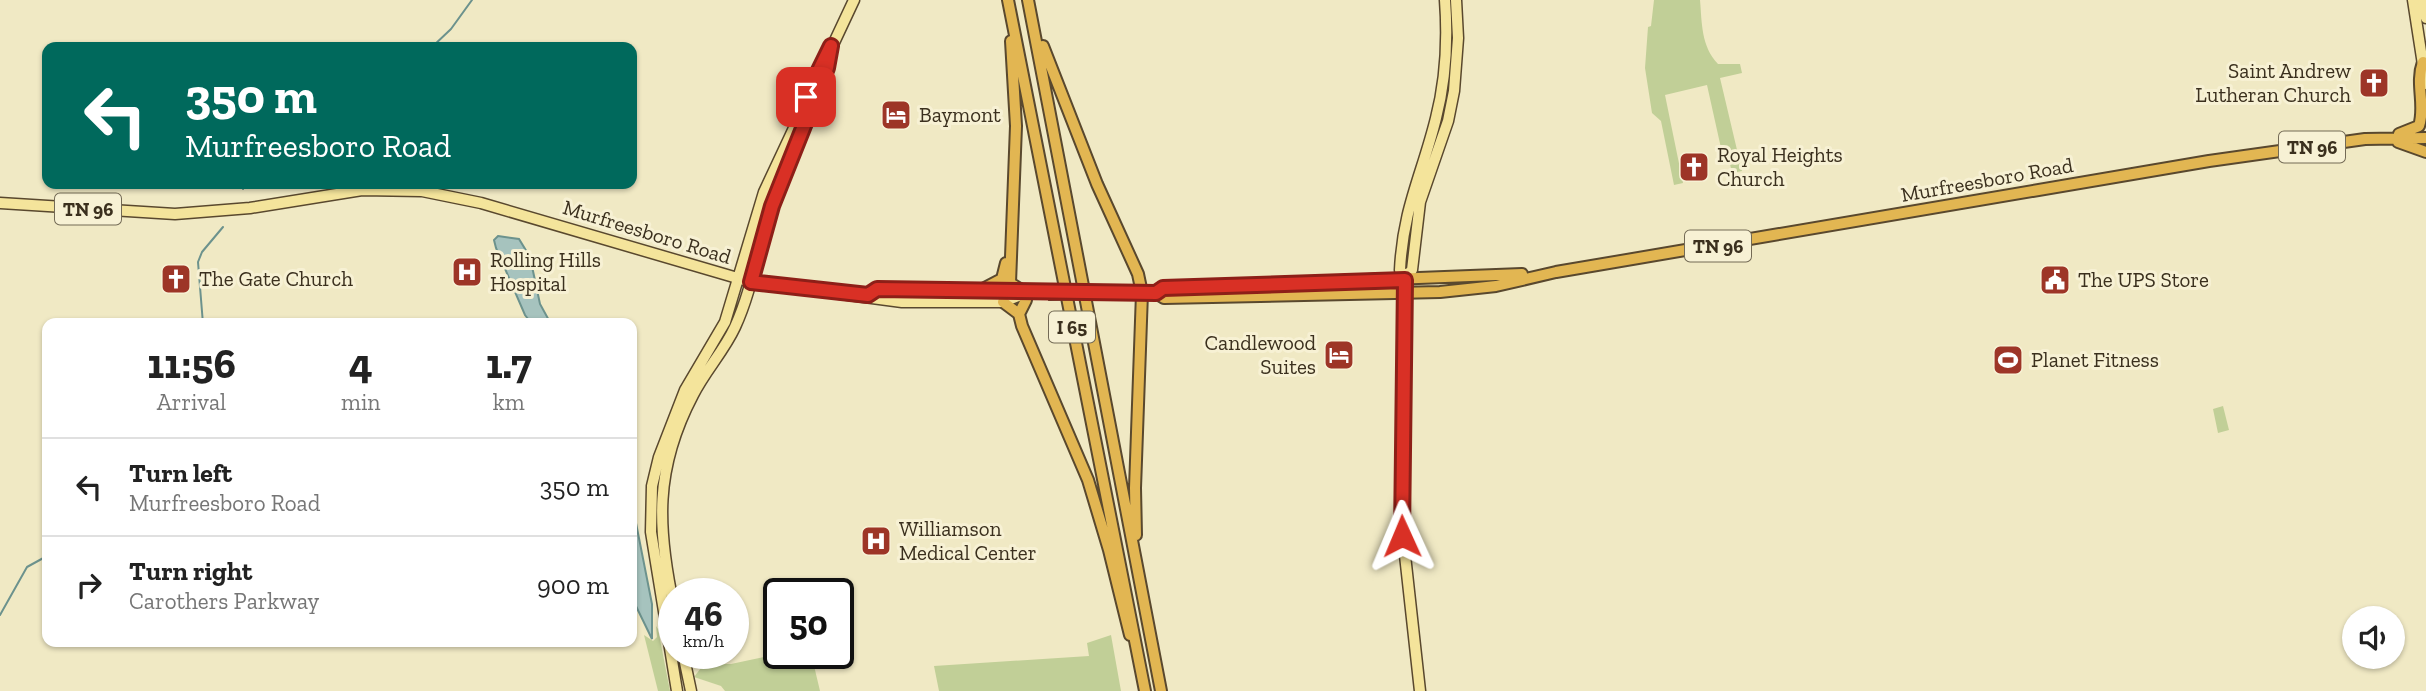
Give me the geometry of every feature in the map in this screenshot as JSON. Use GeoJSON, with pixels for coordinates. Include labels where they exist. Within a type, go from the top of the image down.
{"type":"FeatureCollection","features":[{"type":"Feature","properties":{"kind":"highway"},"geometry":{"type":"LineString","coordinates":[[1008,0],[1016,126],[1010,283],[1026,293],[1019,314]]}},
{"type":"Feature","properties":{"kind":"highway","name":"I 65"},"geometry":{"type":"LineString","coordinates":[[1008,0],[1145,691]]}},
{"type":"Feature","properties":{"kind":"highway"},"geometry":{"type":"LineString","coordinates":[[1028,0],[1054,81],[1138,274],[1142,293],[1135,488],[1137,537],[1150,628]]}},
{"type":"Feature","properties":{"kind":"highway","name":"I 65"},"geometry":{"type":"LineString","coordinates":[[1028,0],[1161,691]]}},
{"type":"Feature","properties":{"kind":"highway"},"geometry":{"type":"LineString","coordinates":[[2377,138],[2410,131],[2419,126],[2423,112],[2418,75],[2423,62]]}},
{"type":"Feature","properties":{"kind":"highway"},"geometry":{"type":"LineString","coordinates":[[2377,138],[2426,152]]}},
{"type":"Feature","properties":{"kind":"highway","name":"Murfreesboro Road"},"geometry":{"type":"LineString","coordinates":[[1026,293],[1156,293],[1164,298],[1404,294],[1469,290],[1556,272],[2209,161],[2377,138],[2426,138]]}},
{"type":"Feature","properties":{"kind":"highway"},"geometry":{"type":"LineString","coordinates":[[981,290],[1002,279],[1010,254]]}},
{"type":"Feature","properties":{"kind":"highway","name":"Murfreesboro Road"},"geometry":{"type":"LineString","coordinates":[[1156,293],[1163,288],[1556,272]]}},
{"type":"Feature","properties":{"kind":"highway"},"geometry":{"type":"LineString","coordinates":[[1003,302],[1019,314],[1088,480],[1109,550],[1126,625],[1139,653]]}},
{"type":"Feature","properties":{"kind":"main road"},"geometry":{"type":"LineString","coordinates":[[677,691],[651,533],[652,485],[671,423],[695,371],[725,322],[764,192],[854,0]]}},
{"type":"Feature","properties":{"kind":"main road"},"geometry":{"type":"LineString","coordinates":[[1420,691],[1402,528],[1405,279],[1401,270],[1404,223],[1436,118],[1445,65],[1445,0]]}},
{"type":"Feature","properties":{"kind":"main road"},"geometry":{"type":"LineString","coordinates":[[1405,279],[1412,270],[1416,223],[1423,187],[1448,121],[1457,68],[1456,0]]}},
{"type":"Feature","properties":{"kind":"main road"},"geometry":{"type":"LineString","coordinates":[[2413,0],[2426,84]]}},
{"type":"Feature","properties":{"kind":"main road"},"geometry":{"type":"LineString","coordinates":[[2421,0],[2426,18]]}},
{"type":"Feature","properties":{"kind":"main road"},"geometry":{"type":"LineString","coordinates":[[668,578],[661,543],[661,497],[665,468],[693,394],[731,336],[751,282],[772,206],[827,68],[831,46]]}},
{"type":"Feature","properties":{"kind":"main road"},"geometry":{"type":"LineString","coordinates":[[1436,118],[1448,121]]}},
{"type":"Feature","properties":{"kind":"main road","name":"Murfreesboro Road"},"geometry":{"type":"LineString","coordinates":[[0,203],[175,214],[250,208],[362,190],[422,191],[481,203],[739,280],[868,295],[878,301],[893,302],[1003,302],[1026,293]]}},
{"type":"Feature","properties":{"kind":"main road","name":"Murfreesboro Road"},"geometry":{"type":"LineString","coordinates":[[868,295],[877,289],[1026,293]]}},
{"type":"Feature","properties":{"kind":"main road"},"geometry":{"type":"LineString","coordinates":[[686,669],[691,691]]}},
{"type":"Feature","properties":{"kind":"green space"},"geometry":{"type":"Polygon","coordinates":[[[1654,0],[1700,0],[1703,34],[1712,57],[1718,64],[1740,64],[1742,73],[1720,78],[1742,171],[1732,173],[1728,155],[1721,148],[1707,85],[1665,95],[1683,183],[1674,185],[1661,121],[1652,113],[1645,68],[1648,27],[1651,26],[1654,0]]]}},
{"type":"Feature","properties":{"kind":"green space"},"geometry":{"type":"Polygon","coordinates":[[[2223,406],[2229,430],[2218,433],[2213,409],[2223,406]]]}},
{"type":"Feature","properties":{"kind":"green space"},"geometry":{"type":"Polygon","coordinates":[[[656,626],[658,629],[658,669],[666,669],[670,691],[658,691],[644,635],[653,641],[657,637],[656,626]]]}},
{"type":"Feature","properties":{"kind":"green space"},"geometry":{"type":"Polygon","coordinates":[[[1111,635],[1121,691],[939,691],[934,666],[1089,656],[1087,643],[1111,635]]]}},
{"type":"Feature","properties":{"kind":"green space"},"geometry":{"type":"Polygon","coordinates":[[[763,657],[763,669],[815,669],[820,691],[725,691],[721,686],[694,677],[700,669],[749,669],[749,660],[763,657]]]}},
{"type":"Feature","properties":{"kind":"water"},"geometry":{"type":"Polygon","coordinates":[[[498,236],[519,239],[530,257],[540,304],[548,318],[527,318],[525,315],[494,240],[498,236]]]}},
{"type":"Feature","properties":{"kind":"water"},"geometry":{"type":"Polygon","coordinates":[[[637,528],[652,604],[652,639],[637,608],[637,528]]]}},
{"type":"Feature","properties":{"kind":"waterway"},"geometry":{"type":"LineString","coordinates":[[437,42],[451,29],[472,0]]}},
{"type":"Feature","properties":{"kind":"waterway"},"geometry":{"type":"LineString","coordinates":[[203,318],[198,262],[202,252],[223,227]]}},
{"type":"Feature","properties":{"kind":"waterway"},"geometry":{"type":"LineString","coordinates":[[0,615],[27,567],[42,559]]}},
{"type":"Feature","properties":{"kind":"place","name":"Saint Andrew Lutheran Church"},"geometry":{"type":"Point","coordinates":[2374,83]}},
{"type":"Feature","properties":{"kind":"place","name":"Baymont"},"geometry":{"type":"Point","coordinates":[896,115]}},
{"type":"Feature","properties":{"kind":"place","name":"Royal Heights Church"},"geometry":{"type":"Point","coordinates":[1694,167]}},
{"type":"Feature","properties":{"kind":"place","name":"Rolling Hills Hospital"},"geometry":{"type":"Point","coordinates":[467,272]}},
{"type":"Feature","properties":{"kind":"place","name":"The Gate Church"},"geometry":{"type":"Point","coordinates":[176,279]}},
{"type":"Feature","properties":{"kind":"place","name":"The UPS Store"},"geometry":{"type":"Point","coordinates":[2055,280]}},
{"type":"Feature","properties":{"kind":"place","name":"Candlewood Suites"},"geometry":{"type":"Point","coordinates":[1339,355]}},
{"type":"Feature","properties":{"kind":"place","name":"Planet Fitness"},"geometry":{"type":"Point","coordinates":[2008,360]}},
{"type":"Feature","properties":{"kind":"place","name":"Williamson Medical Center"},"geometry":{"type":"Point","coordinates":[876,541]}},
{"type":"Feature","properties":{"kind":"route"},"geometry":{"type":"LineString","coordinates":[[806,97],[831,46],[827,68],[772,206],[751,282],[820,292],[868,295],[877,289],[1003,289],[1048,294],[1156,293],[1163,288],[1405,280],[1402,536]]}}]}
